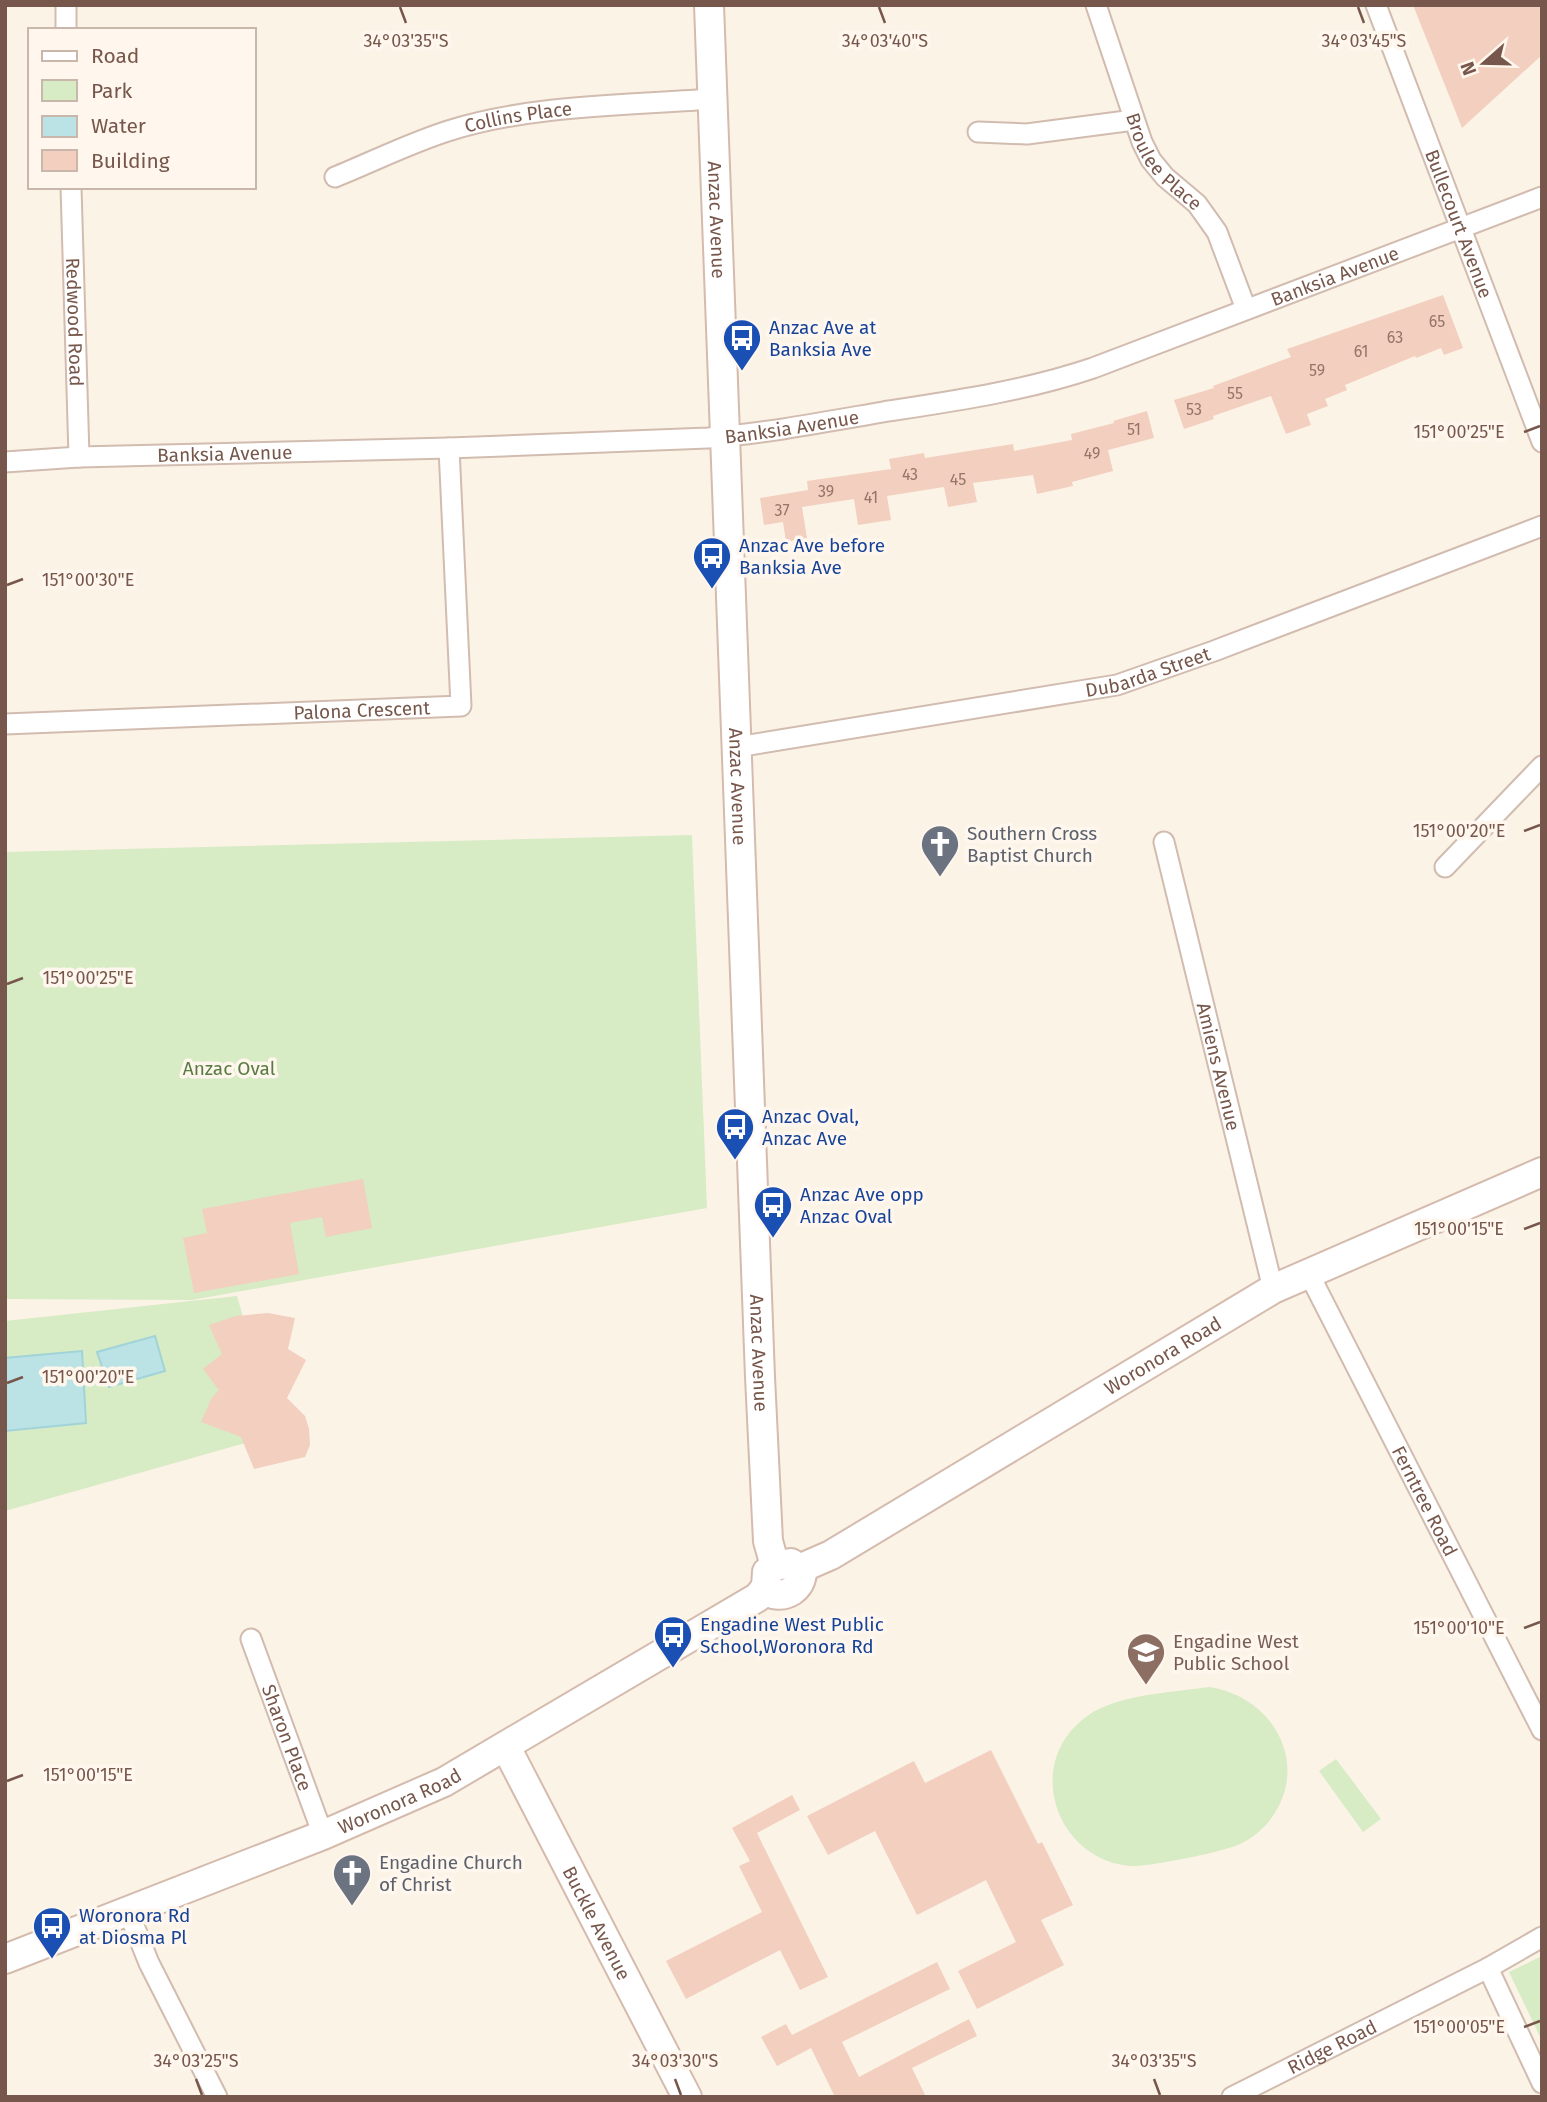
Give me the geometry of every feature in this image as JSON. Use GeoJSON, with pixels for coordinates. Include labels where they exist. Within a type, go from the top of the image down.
{"type":"FeatureCollection","features":[{"type":"Feature","properties":{"kind":"street"},"geometry":{"type":"LineString","coordinates":[[66,5],[66,28]]}},
{"type":"Feature","properties":{"kind":"street","name":"Anzac Avenue"},"geometry":{"type":"LineString","coordinates":[[709,5],[760,1377],[768,1541],[780,1574]]}},
{"type":"Feature","properties":{"kind":"street","name":"Broulee Place"},"geometry":{"type":"LineString","coordinates":[[1096,5],[1134,121],[1152,160],[1165,177],[1197,204],[1217,232],[1246,309]]}},
{"type":"Feature","properties":{"kind":"street","name":"Bullecourt Avenue"},"geometry":{"type":"LineString","coordinates":[[1376,5],[1542,442]]}},
{"type":"Feature","properties":{"kind":"street","name":"Collins Place"},"geometry":{"type":"LineString","coordinates":[[335,177],[447,131],[479,123],[577,108],[712,99]]}},
{"type":"Feature","properties":{"kind":"street"},"geometry":{"type":"LineString","coordinates":[[978,132],[1027,134],[1134,121]]}},
{"type":"Feature","properties":{"kind":"street","name":"Redwood Road"},"geometry":{"type":"LineString","coordinates":[[71,189],[79,457]]}},
{"type":"Feature","properties":{"kind":"street","name":"Banksia Avenue"},"geometry":{"type":"LineString","coordinates":[[5,461],[449,448],[725,436],[1027,388],[1093,368],[1542,197]]}},
{"type":"Feature","properties":{"kind":"street","name":"Palona Crescent"},"geometry":{"type":"LineString","coordinates":[[5,724],[461,706],[449,448]]}},
{"type":"Feature","properties":{"kind":"street","name":"Dubarda Street"},"geometry":{"type":"LineString","coordinates":[[737,747],[1117,685],[1214,651],[1542,526]]}},
{"type":"Feature","properties":{"kind":"street"},"geometry":{"type":"LineString","coordinates":[[1445,867],[1542,766]]}},
{"type":"Feature","properties":{"kind":"street","name":"Amiens Avenue"},"geometry":{"type":"LineString","coordinates":[[1164,842],[1273,1289]]}},
{"type":"Feature","properties":{"kind":"street","name":"Woronora Road"},"geometry":{"type":"LineString","coordinates":[[5,1959],[323,1835],[444,1782],[758,1597],[780,1574],[831,1555],[1273,1289],[1542,1172]]}},
{"type":"Feature","properties":{"kind":"street","name":"Ferntree Road"},"geometry":{"type":"LineString","coordinates":[[1308,1272],[1542,1730]]}},
{"type":"Feature","properties":{"kind":"street","name":"Sharon Place"},"geometry":{"type":"LineString","coordinates":[[251,1639],[323,1835]]}},
{"type":"Feature","properties":{"kind":"street","name":"Buckle Avenue"},"geometry":{"type":"LineString","coordinates":[[506,1747],[687,2097]]}},
{"type":"Feature","properties":{"kind":"street"},"geometry":{"type":"LineString","coordinates":[[128,1911],[149,1963],[217,2097]]}},
{"type":"Feature","properties":{"kind":"street","name":"Ridge Road"},"geometry":{"type":"LineString","coordinates":[[1232,2097],[1488,1968],[1542,1937]]}},
{"type":"Feature","properties":{"kind":"street"},"geometry":{"type":"LineString","coordinates":[[1488,1968],[1542,2083]]}},
{"type":"Feature","properties":{"kind":"green space","name":"Anzac Oval"},"geometry":{"type":"Polygon","coordinates":[[[692,835],[707,1208],[192,1300],[5,1299],[5,852],[692,835]]]}},
{"type":"Feature","properties":{"kind":"green space"},"geometry":{"type":"Polygon","coordinates":[[[237,1296],[277,1434],[5,1511],[5,1321],[237,1296]]]}},
{"type":"Feature","properties":{"kind":"green space"},"geometry":{"type":"Polygon","coordinates":[[[1209,1687],[1233,1694],[1253,1705],[1270,1721],[1281,1740],[1287,1760],[1286,1782],[1279,1805],[1265,1826],[1240,1844],[1203,1855],[1153,1864],[1130,1866],[1105,1860],[1084,1847],[1068,1830],[1057,1809],[1053,1786],[1055,1762],[1064,1740],[1082,1720],[1109,1705],[1142,1696],[1209,1687]]]}},
{"type":"Feature","properties":{"kind":"green space"},"geometry":{"type":"Polygon","coordinates":[[[1336,1759],[1381,1819],[1363,1832],[1319,1771],[1336,1759]]]}},
{"type":"Feature","properties":{"kind":"green space"},"geometry":{"type":"Polygon","coordinates":[[[1542,1956],[1542,2041],[1509,1972],[1542,1956]]]}},
{"type":"Feature","properties":{"kind":"water"},"geometry":{"type":"Polygon","coordinates":[[[155,1336],[165,1371],[109,1387],[97,1352],[155,1336]]]}},
{"type":"Feature","properties":{"kind":"water"},"geometry":{"type":"Polygon","coordinates":[[[82,1351],[86,1423],[5,1431],[5,1358],[82,1351]]]}},
{"type":"Feature","properties":{"kind":"building"},"geometry":{"type":"Polygon","coordinates":[[[1413,5],[1542,5],[1542,55],[1462,128],[1413,5]]]}},
{"type":"Feature","properties":{"kind":"building"},"geometry":{"type":"Polygon","coordinates":[[[1443,295],[1463,348],[1444,355],[1441,348],[1416,358],[1415,356],[1345,385],[1347,390],[1325,399],[1328,406],[1307,414],[1311,425],[1286,434],[1271,396],[1184,429],[1174,400],[1214,388],[1213,386],[1291,357],[1287,349],[1443,295]]]}},
{"type":"Feature","properties":{"kind":"building"},"geometry":{"type":"Polygon","coordinates":[[[1147,411],[1154,438],[1108,450],[1113,471],[1072,482],[1073,486],[1037,494],[1033,475],[973,483],[977,502],[948,507],[944,487],[887,496],[891,520],[858,525],[854,499],[802,507],[807,538],[786,542],[783,522],[764,525],[760,498],[808,490],[807,481],[891,469],[889,459],[924,453],[925,458],[1013,444],[1014,451],[1072,440],[1071,434],[1147,411]]]}},
{"type":"Feature","properties":{"kind":"building"},"geometry":{"type":"Polygon","coordinates":[[[363,1179],[372,1228],[326,1237],[322,1217],[290,1223],[299,1274],[194,1293],[183,1238],[207,1233],[202,1209],[363,1179]]]}},
{"type":"Feature","properties":{"kind":"building"},"geometry":{"type":"Polygon","coordinates":[[[268,1313],[295,1318],[288,1349],[306,1360],[287,1398],[305,1416],[310,1445],[305,1457],[254,1469],[241,1437],[201,1422],[211,1399],[219,1390],[203,1369],[222,1354],[209,1325],[236,1316],[268,1313]]]}},
{"type":"Feature","properties":{"kind":"building"},"geometry":{"type":"Polygon","coordinates":[[[991,1750],[1038,1844],[1042,1842],[1073,1905],[1041,1920],[1064,1965],[977,2009],[958,1971],[1016,1942],[986,1880],[917,1915],[875,1831],[828,1855],[807,1816],[914,1761],[925,1783],[991,1750]]]}},
{"type":"Feature","properties":{"kind":"building"},"geometry":{"type":"Polygon","coordinates":[[[792,1795],[800,1810],[757,1833],[828,1977],[800,1990],[780,1950],[686,1999],[666,1961],[762,1912],[739,1866],[750,1861],[732,1828],[792,1795]]]}},
{"type":"Feature","properties":{"kind":"building"},"geometry":{"type":"Polygon","coordinates":[[[937,1962],[950,1989],[842,2042],[859,2077],[969,2019],[977,2036],[912,2068],[926,2097],[835,2097],[811,2048],[777,2066],[761,2037],[786,2024],[792,2035],[937,1962]]]}},
{"type":"Feature","properties":{"kind":"place","name":"Anzac Ave at Banksia Ave"},"geometry":{"type":"Point","coordinates":[742,372]}},
{"type":"Feature","properties":{"kind":"place","name":"Anzac Ave before Banksia Ave"},"geometry":{"type":"Point","coordinates":[712,590]}},
{"type":"Feature","properties":{"kind":"place","name":"Southern Cross Baptist Church"},"geometry":{"type":"Point","coordinates":[940,878]}},
{"type":"Feature","properties":{"kind":"place","name":"Anzac Oval, Anzac Ave"},"geometry":{"type":"Point","coordinates":[735,1161]}},
{"type":"Feature","properties":{"kind":"place","name":"Anzac Ave opp Anzac Oval"},"geometry":{"type":"Point","coordinates":[773,1239]}},
{"type":"Feature","properties":{"kind":"place","name":"Engadine West Public School,Woronora Rd"},"geometry":{"type":"Point","coordinates":[673,1669]}},
{"type":"Feature","properties":{"kind":"place","name":"Engadine West Public School"},"geometry":{"type":"Point","coordinates":[1146,1686]}},
{"type":"Feature","properties":{"kind":"place","name":"Engadine Church of Christ"},"geometry":{"type":"Point","coordinates":[352,1907]}},
{"type":"Feature","properties":{"kind":"place","name":"Woronora Rd at Diosma Pl"},"geometry":{"type":"Point","coordinates":[52,1960]}}]}
